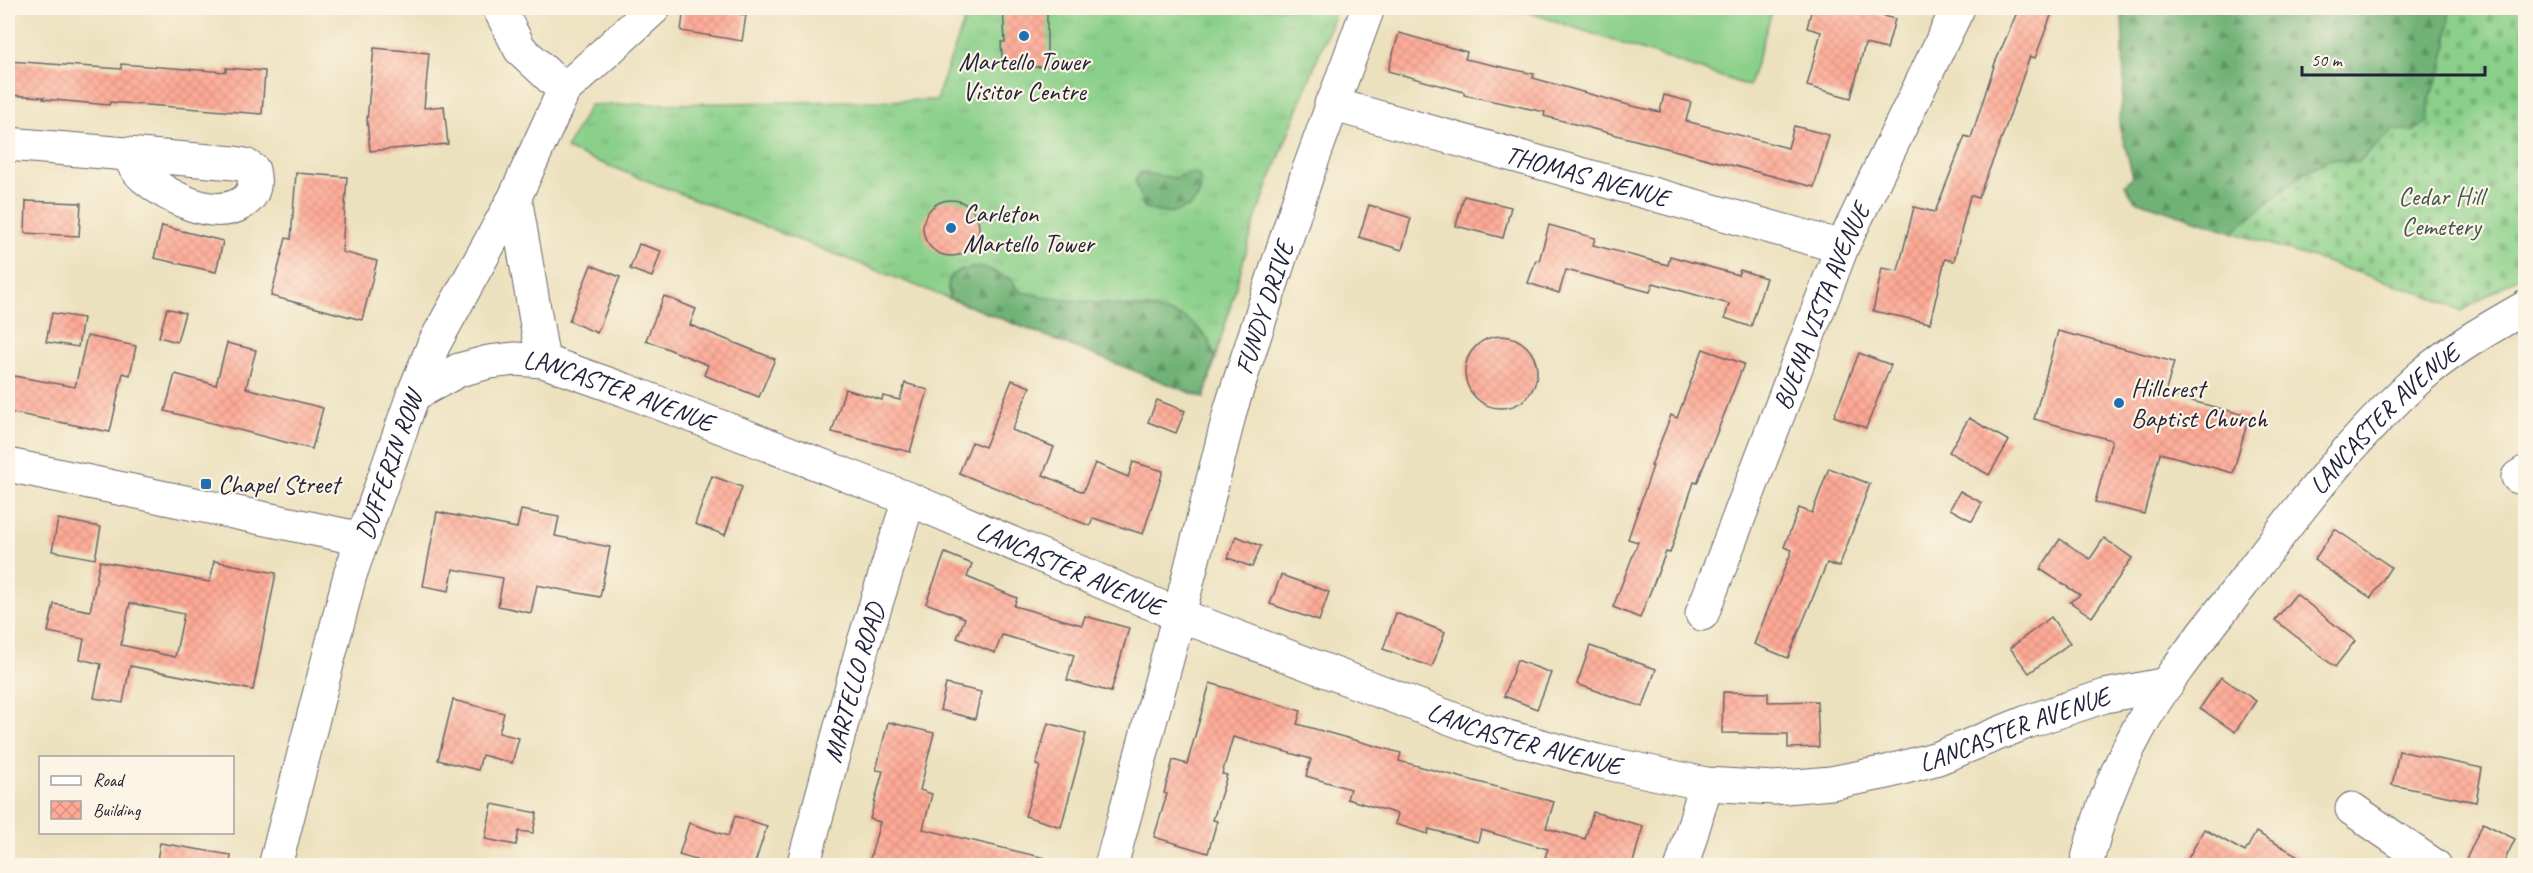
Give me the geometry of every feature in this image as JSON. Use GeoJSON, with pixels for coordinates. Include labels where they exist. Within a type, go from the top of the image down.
{"type":"FeatureCollection","features":[{"type":"Feature","properties":{"kind":"street"},"geometry":{"type":"LineString","coordinates":[[499,8],[520,49],[564,90],[654,8]]}},
{"type":"Feature","properties":{"kind":"street","name":"FUNDY DRIVE"},"geometry":{"type":"LineString","coordinates":[[1111,866],[1179,615],[1231,408],[1331,104],[1368,8]]}},
{"type":"Feature","properties":{"kind":"street","name":"BUENA VISTA AVENUE"},"geometry":{"type":"LineString","coordinates":[[1702,614],[1842,247],[1958,8]]}},
{"type":"Feature","properties":{"kind":"street","name":"DUFFERIN ROW"},"geometry":{"type":"LineString","coordinates":[[275,866],[350,575],[412,395],[435,344],[515,197],[564,90]]}},
{"type":"Feature","properties":{"kind":"street","name":"THOMAS AVENUE"},"geometry":{"type":"LineString","coordinates":[[1331,104],[1842,247]]}},
{"type":"Feature","properties":{"kind":"street"},"geometry":{"type":"LineString","coordinates":[[8,144],[128,154]]}},
{"type":"Feature","properties":{"kind":"street"},"geometry":{"type":"LineString","coordinates":[[515,197],[543,361]]}},
{"type":"Feature","properties":{"kind":"street","name":"LANCASTER AVENUE"},"geometry":{"type":"LineString","coordinates":[[412,395],[459,370],[489,362],[515,358],[543,361],[625,390],[909,500],[1179,615],[1482,730],[1597,761],[1706,784],[1774,788],[1831,783],[1887,772],[1938,758],[2027,722],[2105,696],[2167,684],[2259,560],[2336,464],[2388,407],[2422,376],[2462,345],[2526,307]]}},
{"type":"Feature","properties":{"kind":"street"},"geometry":{"type":"LineString","coordinates":[[8,465],[362,539]]}},
{"type":"Feature","properties":{"kind":"street","name":"MARTELLO ROAD"},"geometry":{"type":"LineString","coordinates":[[803,866],[863,645],[909,500]]}},
{"type":"Feature","properties":{"kind":"street"},"geometry":{"type":"LineString","coordinates":[[2086,866],[2109,793],[2138,730],[2167,684]]}},
{"type":"Feature","properties":{"kind":"street"},"geometry":{"type":"LineString","coordinates":[[1682,866],[1706,784]]}},
{"type":"Feature","properties":{"kind":"street"},"geometry":{"type":"LineString","coordinates":[[2352,809],[2435,866]]}},
{"type":"Feature","properties":{"kind":"green space"},"geometry":{"type":"Polygon","coordinates":[[[969,8],[1337,8],[1256,217],[1204,398],[566,149],[590,105],[936,100],[969,8]]]}},
{"type":"Feature","properties":{"kind":"green space"},"geometry":{"type":"Polygon","coordinates":[[[1516,8],[1773,8],[1749,86],[1516,8]]]}},
{"type":"Feature","properties":{"kind":"green space"},"geometry":{"type":"Polygon","coordinates":[[[2122,8],[2452,8],[2449,14],[2448,44],[2441,71],[2429,99],[2429,121],[2413,132],[2374,147],[2358,163],[2330,159],[2307,171],[2232,232],[2135,200],[2125,185],[2133,176],[2119,124],[2124,85],[2122,8]]]}},
{"type":"Feature","properties":{"kind":"green space","name":"Cedar Hill Cemetery"},"geometry":{"type":"Polygon","coordinates":[[[2452,8],[2525,8],[2525,273],[2462,311],[2416,291],[2232,232],[2307,171],[2330,159],[2358,163],[2393,130],[2413,132],[2429,121],[2429,99],[2441,71],[2448,44],[2449,14],[2452,8]]]}},
{"type":"Feature","properties":{"kind":"green space"},"geometry":{"type":"Polygon","coordinates":[[[1192,172],[1199,175],[1201,186],[1199,196],[1185,209],[1165,213],[1144,207],[1135,180],[1141,173],[1176,178],[1192,172]]]}},
{"type":"Feature","properties":{"kind":"green space"},"geometry":{"type":"Polygon","coordinates":[[[984,267],[1013,280],[1015,286],[1022,292],[1050,298],[1154,309],[1181,316],[1196,326],[1209,340],[1215,358],[1204,398],[949,298],[948,289],[951,276],[961,270],[984,267]]]}},
{"type":"Feature","properties":{"kind":"building"},"geometry":{"type":"Polygon","coordinates":[[[684,8],[702,8],[746,15],[742,41],[681,31],[684,8]]]}},
{"type":"Feature","properties":{"kind":"building","name":"Martello Tower Visitor Centre"},"geometry":{"type":"Polygon","coordinates":[[[1003,8],[1047,8],[1047,66],[1003,70],[1001,42],[1005,42],[1003,8]]]}},
{"type":"Feature","properties":{"kind":"building"},"geometry":{"type":"Polygon","coordinates":[[[1812,8],[1851,8],[1895,19],[1887,49],[1865,44],[1851,98],[1807,86],[1821,32],[1807,28],[1812,8]]]}},
{"type":"Feature","properties":{"kind":"building"},"geometry":{"type":"Polygon","coordinates":[[[2019,8],[2037,8],[2052,13],[2035,58],[2030,56],[1978,198],[1970,195],[1954,261],[1945,259],[1930,323],[1873,311],[1882,268],[1898,271],[1914,207],[1935,212],[1965,136],[1971,138],[1995,63],[2019,8]]]}},
{"type":"Feature","properties":{"kind":"building"},"geometry":{"type":"Polygon","coordinates":[[[1399,33],[1467,52],[1465,59],[1534,74],[1533,78],[1632,106],[1660,112],[1664,95],[1691,102],[1686,121],[1788,148],[1794,126],[1829,135],[1814,187],[1544,116],[1545,112],[1464,95],[1464,92],[1388,71],[1399,33]]]}},
{"type":"Feature","properties":{"kind":"building"},"geometry":{"type":"Polygon","coordinates":[[[374,48],[429,53],[424,108],[444,106],[448,144],[370,151],[367,120],[374,48]]]}},
{"type":"Feature","properties":{"kind":"building"},"geometry":{"type":"Polygon","coordinates":[[[8,61],[121,69],[121,64],[226,72],[226,68],[265,71],[262,114],[110,102],[109,105],[8,95],[8,61]]]}},
{"type":"Feature","properties":{"kind":"building"},"geometry":{"type":"Polygon","coordinates":[[[296,173],[347,177],[342,252],[377,261],[362,320],[271,296],[286,238],[291,239],[296,173]]]}},
{"type":"Feature","properties":{"kind":"building"},"geometry":{"type":"Polygon","coordinates":[[[1464,196],[1511,207],[1503,238],[1456,226],[1464,196]]]}},
{"type":"Feature","properties":{"kind":"building","name":"Carleton Martello Tower"},"geometry":{"type":"Polygon","coordinates":[[[946,200],[956,200],[971,208],[977,217],[979,228],[977,239],[971,248],[956,256],[946,256],[935,251],[928,244],[923,233],[923,223],[928,212],[935,205],[946,200]]]}},
{"type":"Feature","properties":{"kind":"building"},"geometry":{"type":"Polygon","coordinates":[[[26,201],[81,203],[79,236],[25,233],[26,201]]]}},
{"type":"Feature","properties":{"kind":"building"},"geometry":{"type":"Polygon","coordinates":[[[1369,205],[1411,218],[1402,250],[1359,237],[1369,205]]]}},
{"type":"Feature","properties":{"kind":"building"},"geometry":{"type":"Polygon","coordinates":[[[1549,225],[1595,238],[1593,245],[1668,265],[1670,256],[1738,275],[1740,270],[1766,278],[1751,327],[1725,318],[1729,304],[1653,283],[1650,292],[1566,270],[1559,293],[1528,283],[1536,260],[1539,261],[1549,225]]]}},
{"type":"Feature","properties":{"kind":"building"},"geometry":{"type":"Polygon","coordinates":[[[162,226],[223,241],[216,272],[154,258],[162,226]]]}},
{"type":"Feature","properties":{"kind":"building"},"geometry":{"type":"Polygon","coordinates":[[[639,244],[661,251],[652,277],[630,269],[639,244]]]}},
{"type":"Feature","properties":{"kind":"building"},"geometry":{"type":"Polygon","coordinates":[[[591,265],[620,277],[597,333],[569,321],[591,265]]]}},
{"type":"Feature","properties":{"kind":"building"},"geometry":{"type":"Polygon","coordinates":[[[664,296],[696,309],[690,325],[775,359],[759,397],[704,375],[708,365],[646,340],[664,296]]]}},
{"type":"Feature","properties":{"kind":"building"},"geometry":{"type":"Polygon","coordinates":[[[167,308],[185,313],[177,342],[159,337],[167,308]]]}},
{"type":"Feature","properties":{"kind":"building"},"geometry":{"type":"Polygon","coordinates":[[[52,313],[83,318],[78,347],[46,342],[52,313]]]}},
{"type":"Feature","properties":{"kind":"building","name":"Hillcrest Baptist Church"},"geometry":{"type":"Polygon","coordinates":[[[2058,331],[2174,362],[2165,394],[2249,416],[2233,473],[2160,453],[2144,514],[2095,502],[2112,440],[2034,419],[2058,331]]]}},
{"type":"Feature","properties":{"kind":"building"},"geometry":{"type":"Polygon","coordinates":[[[87,336],[136,346],[130,375],[123,373],[110,432],[8,412],[8,375],[75,387],[87,336]]]}},
{"type":"Feature","properties":{"kind":"building"},"geometry":{"type":"Polygon","coordinates":[[[1501,336],[1521,342],[1531,352],[1537,372],[1531,392],[1521,402],[1501,408],[1481,402],[1471,392],[1465,372],[1471,352],[1481,342],[1501,336]]]}},
{"type":"Feature","properties":{"kind":"building"},"geometry":{"type":"Polygon","coordinates":[[[227,343],[256,350],[246,388],[323,408],[312,449],[165,411],[175,374],[216,385],[227,343]]]}},
{"type":"Feature","properties":{"kind":"building"},"geometry":{"type":"Polygon","coordinates":[[[1703,349],[1744,364],[1697,483],[1694,482],[1670,553],[1666,552],[1640,618],[1613,607],[1638,542],[1628,539],[1653,466],[1651,466],[1671,415],[1677,418],[1703,349]]]}},
{"type":"Feature","properties":{"kind":"building"},"geometry":{"type":"Polygon","coordinates":[[[1859,353],[1891,365],[1866,428],[1834,416],[1859,353]]]}},
{"type":"Feature","properties":{"kind":"building"},"geometry":{"type":"Polygon","coordinates":[[[1012,380],[1030,387],[1012,430],[1054,447],[1043,475],[1083,492],[1095,463],[1128,477],[1133,462],[1163,471],[1143,534],[1093,518],[1090,526],[959,473],[972,442],[985,447],[1012,380]]]}},
{"type":"Feature","properties":{"kind":"building"},"geometry":{"type":"Polygon","coordinates":[[[905,383],[928,390],[910,452],[832,432],[845,389],[882,400],[883,396],[900,400],[905,383]]]}},
{"type":"Feature","properties":{"kind":"building"},"geometry":{"type":"Polygon","coordinates":[[[1157,400],[1185,411],[1176,433],[1148,422],[1157,400]]]}},
{"type":"Feature","properties":{"kind":"building"},"geometry":{"type":"Polygon","coordinates":[[[1969,418],[2009,441],[1989,475],[1949,452],[1969,418]]]}},
{"type":"Feature","properties":{"kind":"building"},"geometry":{"type":"Polygon","coordinates":[[[1829,468],[1870,484],[1839,567],[1827,563],[1788,658],[1754,644],[1792,550],[1784,547],[1799,508],[1812,513],[1829,468]]]}},
{"type":"Feature","properties":{"kind":"building"},"geometry":{"type":"Polygon","coordinates":[[[712,476],[742,487],[725,535],[695,524],[712,476]]]}},
{"type":"Feature","properties":{"kind":"building"},"geometry":{"type":"Polygon","coordinates":[[[1960,491],[1982,503],[1972,521],[1950,509],[1960,491]]]}},
{"type":"Feature","properties":{"kind":"building"},"geometry":{"type":"Polygon","coordinates":[[[521,510],[559,517],[555,536],[610,547],[600,597],[537,585],[531,613],[498,606],[503,578],[453,569],[449,591],[423,586],[437,512],[517,528],[521,510]]]}},
{"type":"Feature","properties":{"kind":"building"},"geometry":{"type":"Polygon","coordinates":[[[58,519],[101,527],[95,559],[52,551],[58,519]]]}},
{"type":"Feature","properties":{"kind":"building"},"geometry":{"type":"Polygon","coordinates":[[[2335,529],[2391,567],[2371,598],[2314,560],[2335,529]]]}},
{"type":"Feature","properties":{"kind":"building"},"geometry":{"type":"Polygon","coordinates":[[[1236,536],[1261,546],[1252,567],[1228,558],[1236,536]]]}},
{"type":"Feature","properties":{"kind":"building"},"geometry":{"type":"Polygon","coordinates":[[[2104,538],[2132,558],[2092,617],[2070,602],[2080,595],[2040,569],[2060,539],[2090,559],[2104,538]]]}},
{"type":"Feature","properties":{"kind":"building"},"geometry":{"type":"Polygon","coordinates":[[[945,553],[972,564],[967,577],[1017,598],[1014,606],[1082,625],[1085,616],[1129,628],[1111,692],[1067,680],[1074,655],[1002,635],[995,653],[957,638],[965,618],[926,603],[945,553]]]}},
{"type":"Feature","properties":{"kind":"building"},"geometry":{"type":"Polygon","coordinates":[[[100,561],[210,582],[214,561],[276,573],[253,690],[130,666],[123,703],[94,698],[101,664],[80,659],[84,639],[48,632],[54,604],[90,611],[100,561]],[[130,603],[121,645],[175,657],[184,614],[130,603]]]}},
{"type":"Feature","properties":{"kind":"building"},"geometry":{"type":"Polygon","coordinates":[[[1281,575],[1329,592],[1319,621],[1270,604],[1281,575]]]}},
{"type":"Feature","properties":{"kind":"building"},"geometry":{"type":"Polygon","coordinates":[[[2296,594],[2355,641],[2335,667],[2275,620],[2296,594]]]}},
{"type":"Feature","properties":{"kind":"building"},"geometry":{"type":"Polygon","coordinates":[[[1396,613],[1445,632],[1432,667],[1383,649],[1396,613]]]}},
{"type":"Feature","properties":{"kind":"building"},"geometry":{"type":"Polygon","coordinates":[[[2051,617],[2070,643],[2029,673],[2010,648],[2051,617]]]}},
{"type":"Feature","properties":{"kind":"building"},"geometry":{"type":"Polygon","coordinates":[[[1590,646],[1656,669],[1643,707],[1577,684],[1590,646]]]}},
{"type":"Feature","properties":{"kind":"building"},"geometry":{"type":"Polygon","coordinates":[[[1517,660],[1551,673],[1537,709],[1504,696],[1517,660]]]}},
{"type":"Feature","properties":{"kind":"building"},"geometry":{"type":"Polygon","coordinates":[[[2221,677],[2256,701],[2235,732],[2200,708],[2221,677]]]}},
{"type":"Feature","properties":{"kind":"building"},"geometry":{"type":"Polygon","coordinates":[[[1210,683],[1301,711],[1297,724],[1401,753],[1399,761],[1554,802],[1546,828],[1585,839],[1593,812],[1643,826],[1632,866],[1576,866],[1545,857],[1548,849],[1481,830],[1478,842],[1429,829],[1428,834],[1395,824],[1398,814],[1347,799],[1350,789],[1306,776],[1311,759],[1233,737],[1222,774],[1227,775],[1213,820],[1217,821],[1208,853],[1154,837],[1167,794],[1164,793],[1173,760],[1187,764],[1210,683]]]}},
{"type":"Feature","properties":{"kind":"building"},"geometry":{"type":"Polygon","coordinates":[[[946,684],[981,692],[975,719],[940,710],[946,684]]]}},
{"type":"Feature","properties":{"kind":"building"},"geometry":{"type":"Polygon","coordinates":[[[1723,692],[1768,693],[1768,702],[1817,701],[1819,747],[1788,748],[1788,734],[1722,733],[1723,692]]]}},
{"type":"Feature","properties":{"kind":"building"},"geometry":{"type":"Polygon","coordinates":[[[453,700],[504,713],[499,733],[519,738],[512,763],[482,755],[478,770],[438,760],[453,700]]]}},
{"type":"Feature","properties":{"kind":"building"},"geometry":{"type":"Polygon","coordinates":[[[888,722],[934,733],[920,790],[932,794],[923,829],[1045,858],[1044,866],[868,866],[880,822],[870,819],[883,771],[876,770],[888,722]]]}},
{"type":"Feature","properties":{"kind":"building"},"geometry":{"type":"Polygon","coordinates":[[[1048,723],[1086,734],[1061,827],[1025,816],[1040,766],[1036,765],[1048,723]]]}},
{"type":"Feature","properties":{"kind":"building"},"geometry":{"type":"Polygon","coordinates":[[[2399,751],[2482,768],[2476,802],[2392,785],[2399,751]]]}},
{"type":"Feature","properties":{"kind":"building"},"geometry":{"type":"Polygon","coordinates":[[[492,804],[537,813],[533,833],[519,831],[516,845],[485,839],[492,804]]]}},
{"type":"Feature","properties":{"kind":"building"},"geometry":{"type":"Polygon","coordinates":[[[735,816],[767,826],[754,866],[694,866],[696,860],[679,855],[689,823],[728,836],[735,816]]]}},
{"type":"Feature","properties":{"kind":"building"},"geometry":{"type":"Polygon","coordinates":[[[2483,823],[2515,839],[2502,866],[2463,866],[2483,823]]]}},
{"type":"Feature","properties":{"kind":"building"},"geometry":{"type":"Polygon","coordinates":[[[2204,829],[2245,852],[2256,832],[2316,866],[2184,866],[2204,829]]]}},
{"type":"Feature","properties":{"kind":"building"},"geometry":{"type":"Polygon","coordinates":[[[160,843],[231,855],[230,866],[156,866],[160,843]]]}},
{"type":"Feature","properties":{"kind":"place","name":"Martello Tower Visitor Centre"},"geometry":{"type":"Point","coordinates":[1024,36]}},
{"type":"Feature","properties":{"kind":"place","name":"Carleton Martello Tower"},"geometry":{"type":"Point","coordinates":[951,228]}},
{"type":"Feature","properties":{"kind":"place","name":"Hillcrest Baptist Church"},"geometry":{"type":"Point","coordinates":[2119,403]}},
{"type":"Feature","properties":{"kind":"place","name":"Chapel Street"},"geometry":{"type":"Point","coordinates":[206,484]}}]}
